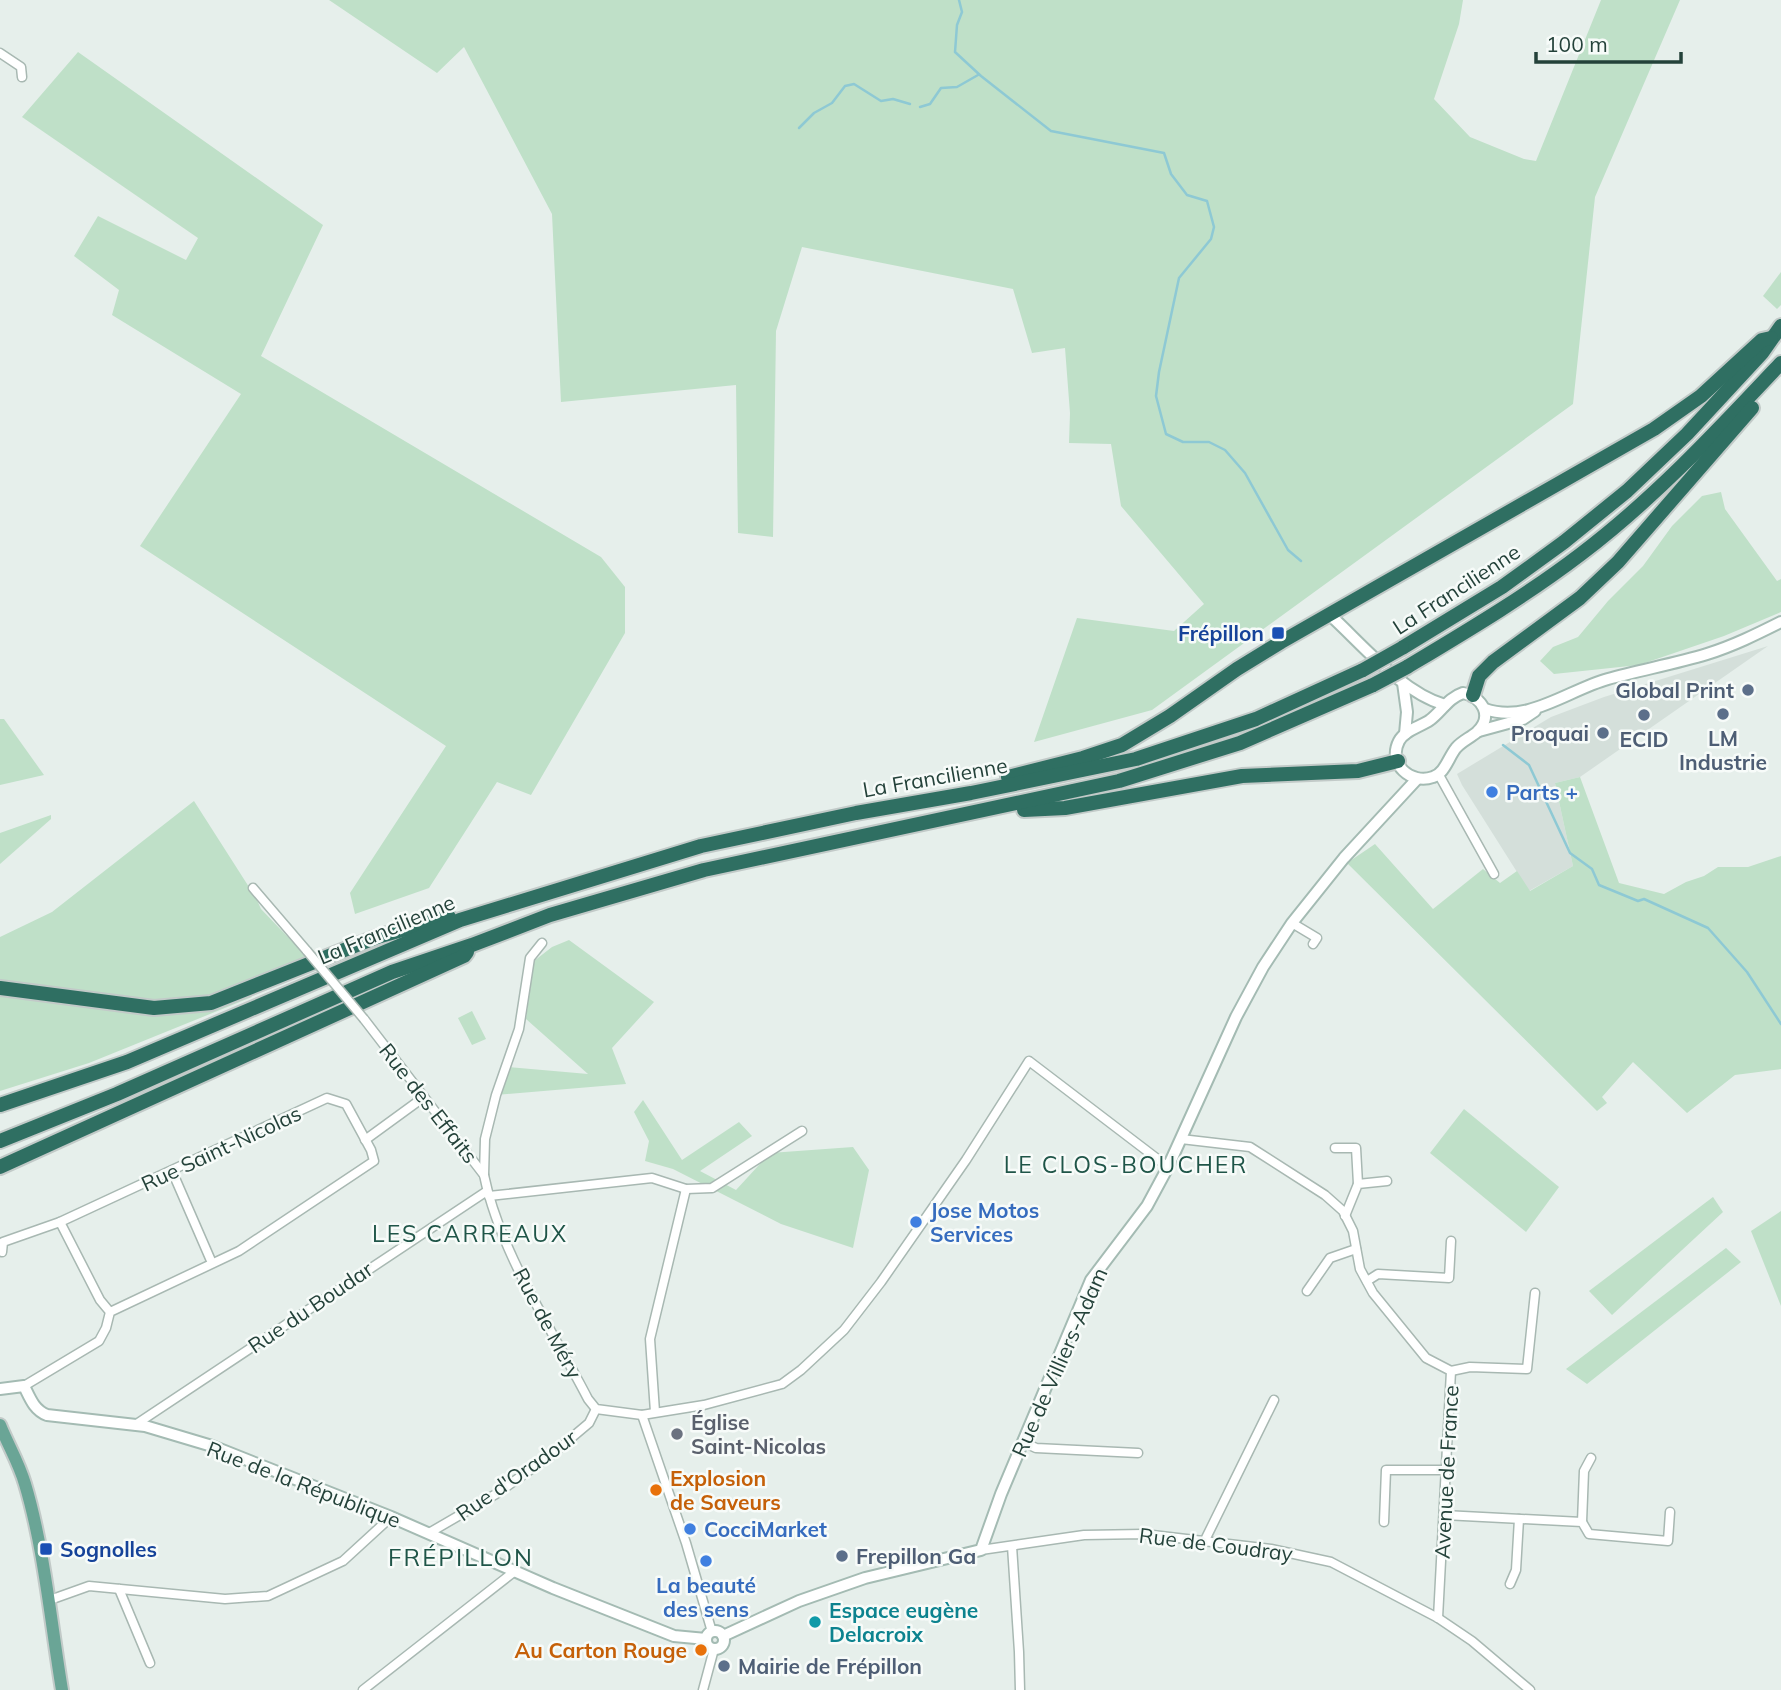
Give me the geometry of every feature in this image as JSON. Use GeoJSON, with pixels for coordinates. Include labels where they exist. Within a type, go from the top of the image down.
{"type":"FeatureCollection","features":[{"type":"Feature","properties":{"kind":"highway","name":"La Francilienne"},"geometry":{"type":"LineString","coordinates":[[0,1105],[127,1062],[460,920],[701,846],[856,813],[1136,760],[1256,719],[1363,670],[1402,648],[1502,587],[1564,542],[1627,491],[1687,434],[1762,353],[1781,326]]}},
{"type":"Feature","properties":{"kind":"highway"},"geometry":{"type":"LineString","coordinates":[[971,793],[1002,778],[1083,758],[1122,745],[1170,716],[1237,669],[1654,429],[1701,396],[1762,340],[1771,338]]}},
{"type":"Feature","properties":{"kind":"highway","name":"La Francilienne"},"geometry":{"type":"LineString","coordinates":[[0,1141],[117,1094],[392,972],[550,915],[704,870],[1119,781],[1240,743],[1373,685],[1513,604],[1618,524],[1663,485],[1781,363]]}},
{"type":"Feature","properties":{"kind":"highway"},"geometry":{"type":"LineString","coordinates":[[1473,695],[1479,676],[1493,662],[1580,598],[1618,562],[1781,373]]}},
{"type":"Feature","properties":{"kind":"highway"},"geometry":{"type":"LineString","coordinates":[[988,811],[1065,808],[1242,776],[1358,771],[1400,766]]}},
{"type":"Feature","properties":{"kind":"highway"},"geometry":{"type":"LineString","coordinates":[[0,988],[154,1008],[211,1003],[377,937],[449,917],[460,920]]}},
{"type":"Feature","properties":{"kind":"highway"},"geometry":{"type":"LineString","coordinates":[[0,1167],[464,956],[472,945]]}},
{"type":"Feature","properties":{"kind":"main road"},"geometry":{"type":"LineString","coordinates":[[1,1429],[15,1454],[26,1486],[62,1690]]}},
{"type":"Feature","properties":{"kind":"street"},"geometry":{"type":"LineString","coordinates":[[0,53],[21,67],[22,76]]}},
{"type":"Feature","properties":{"kind":"street"},"geometry":{"type":"LineString","coordinates":[[1330,615],[1404,683],[1429,700],[1445,705]]}},
{"type":"Feature","properties":{"kind":"street"},"geometry":{"type":"LineString","coordinates":[[1400,766],[1417,779],[1439,775],[1457,746],[1479,731],[1523,719],[1548,704],[1604,680],[1720,650],[1781,622]]}},
{"type":"Feature","properties":{"kind":"street"},"geometry":{"type":"LineString","coordinates":[[1404,683],[1407,712],[1405,734]]}},
{"type":"Feature","properties":{"kind":"street"},"geometry":{"type":"LineString","coordinates":[[1400,794],[1398,744],[1405,734],[1430,720],[1454,696],[1463,693],[1473,695],[1481,701],[1485,709],[1485,718],[1479,731]]}},
{"type":"Feature","properties":{"kind":"street"},"geometry":{"type":"LineString","coordinates":[[1485,709],[1496,713],[1515,713],[1548,704]]}},
{"type":"Feature","properties":{"kind":"street"},"geometry":{"type":"LineString","coordinates":[[1439,775],[1494,874]]}},
{"type":"Feature","properties":{"kind":"street","name":"Rue de Villiers-Adam"},"geometry":{"type":"LineString","coordinates":[[981,1550],[1091,1280],[1147,1206],[1168,1167],[1236,1017],[1263,967],[1292,923],[1344,858],[1400,794],[1417,779]]}},
{"type":"Feature","properties":{"kind":"street","name":"Rue des Effaits"},"geometry":{"type":"LineString","coordinates":[[253,888],[364,1018],[484,1175],[488,1194]]}},
{"type":"Feature","properties":{"kind":"street"},"geometry":{"type":"LineString","coordinates":[[1292,923],[1317,938],[1313,944]]}},
{"type":"Feature","properties":{"kind":"street"},"geometry":{"type":"LineString","coordinates":[[484,1175],[485,1139],[496,1095],[519,1029],[530,958],[542,943]]}},
{"type":"Feature","properties":{"kind":"street"},"geometry":{"type":"LineString","coordinates":[[0,982],[48,988]]}},
{"type":"Feature","properties":{"kind":"street"},"geometry":{"type":"LineString","coordinates":[[596,1409],[642,1415],[704,1405],[782,1384],[801,1370],[844,1331],[881,1282],[966,1160],[1029,1061],[1168,1167]]}},
{"type":"Feature","properties":{"kind":"street"},"geometry":{"type":"LineString","coordinates":[[110,1312],[239,1251],[374,1161],[365,1140],[424,1097]]}},
{"type":"Feature","properties":{"kind":"street","name":"Rue Saint-Nicolas"},"geometry":{"type":"LineString","coordinates":[[2,1252],[3,1242],[60,1222],[327,1098],[346,1104],[365,1140]]}},
{"type":"Feature","properties":{"kind":"street"},"geometry":{"type":"LineString","coordinates":[[488,1194],[652,1178],[686,1189],[712,1188],[802,1131]]}},
{"type":"Feature","properties":{"kind":"street","name":"Avenue de France"},"geometry":{"type":"LineString","coordinates":[[1181,1139],[1250,1147],[1325,1195],[1343,1210],[1353,1231],[1360,1269],[1373,1293],[1426,1358],[1451,1371],[1438,1618]]}},
{"type":"Feature","properties":{"kind":"street"},"geometry":{"type":"LineString","coordinates":[[1335,1148],[1356,1148],[1358,1184],[1345,1216]]}},
{"type":"Feature","properties":{"kind":"street"},"geometry":{"type":"LineString","coordinates":[[172,1171],[212,1263]]}},
{"type":"Feature","properties":{"kind":"street"},"geometry":{"type":"LineString","coordinates":[[1358,1184],[1387,1181]]}},
{"type":"Feature","properties":{"kind":"street"},"geometry":{"type":"LineString","coordinates":[[655,1412],[650,1339],[686,1189]]}},
{"type":"Feature","properties":{"kind":"street","name":"Rue de Méry"},"geometry":{"type":"LineString","coordinates":[[488,1194],[508,1246],[588,1399],[596,1409]]}},
{"type":"Feature","properties":{"kind":"street","name":"Rue du Boudar"},"geometry":{"type":"LineString","coordinates":[[135,1425],[488,1194]]}},
{"type":"Feature","properties":{"kind":"street"},"geometry":{"type":"LineString","coordinates":[[60,1222],[100,1300],[110,1312]]}},
{"type":"Feature","properties":{"kind":"street"},"geometry":{"type":"LineString","coordinates":[[1367,1281],[1378,1273],[1449,1278],[1451,1241]]}},
{"type":"Feature","properties":{"kind":"street"},"geometry":{"type":"LineString","coordinates":[[1307,1291],[1330,1258],[1356,1249]]}},
{"type":"Feature","properties":{"kind":"street"},"geometry":{"type":"LineString","coordinates":[[1451,1371],[1470,1367],[1527,1369],[1535,1293]]}},
{"type":"Feature","properties":{"kind":"street"},"geometry":{"type":"LineString","coordinates":[[0,1398],[25,1389],[99,1341],[110,1312]]}},
{"type":"Feature","properties":{"kind":"street"},"geometry":{"type":"LineString","coordinates":[[0,1390],[25,1389]]}},
{"type":"Feature","properties":{"kind":"street","name":"Rue de la République"},"geometry":{"type":"LineString","coordinates":[[25,1389],[38,1409],[47,1415],[135,1425],[212,1447],[391,1517],[674,1636],[709,1635]]}},
{"type":"Feature","properties":{"kind":"street"},"geometry":{"type":"LineString","coordinates":[[1205,1540],[1274,1401]]}},
{"type":"Feature","properties":{"kind":"street","name":"Rue d'Oradour"},"geometry":{"type":"LineString","coordinates":[[429,1533],[496,1494],[551,1455],[589,1423],[596,1409]]}},
{"type":"Feature","properties":{"kind":"street"},"geometry":{"type":"LineString","coordinates":[[642,1415],[686,1543],[709,1635],[707,1644],[713,1649]]}},
{"type":"Feature","properties":{"kind":"street"},"geometry":{"type":"LineString","coordinates":[[1023,1442],[1036,1448],[1138,1453]]}},
{"type":"Feature","properties":{"kind":"street"},"geometry":{"type":"LineString","coordinates":[[1591,1458],[1584,1471],[1581,1522],[1589,1534],[1668,1541],[1670,1512]]}},
{"type":"Feature","properties":{"kind":"street"},"geometry":{"type":"LineString","coordinates":[[1384,1522],[1386,1470],[1445,1470]]}},
{"type":"Feature","properties":{"kind":"street"},"geometry":{"type":"LineString","coordinates":[[1444,1515],[1581,1522]]}},
{"type":"Feature","properties":{"kind":"street"},"geometry":{"type":"LineString","coordinates":[[47,1601],[89,1586],[225,1599],[268,1596],[343,1561],[391,1517]]}},
{"type":"Feature","properties":{"kind":"street"},"geometry":{"type":"LineString","coordinates":[[1510,1584],[1516,1570],[1519,1519]]}},
{"type":"Feature","properties":{"kind":"street","name":"Rue de Coudray"},"geometry":{"type":"LineString","coordinates":[[981,1550],[1084,1535],[1120,1533],[1271,1549],[1331,1562],[1438,1618],[1472,1640],[1530,1690]]}},
{"type":"Feature","properties":{"kind":"street"},"geometry":{"type":"LineString","coordinates":[[1012,1546],[1020,1690]]}},
{"type":"Feature","properties":{"kind":"street"},"geometry":{"type":"LineString","coordinates":[[723,1636],[799,1601],[865,1578],[981,1550]]}},
{"type":"Feature","properties":{"kind":"street"},"geometry":{"type":"LineString","coordinates":[[363,1690],[515,1571]]}},
{"type":"Feature","properties":{"kind":"street"},"geometry":{"type":"LineString","coordinates":[[119,1589],[150,1663]]}},
{"type":"Feature","properties":{"kind":"street"},"geometry":{"type":"LineString","coordinates":[[709,1635],[717,1631],[723,1636]]}},
{"type":"Feature","properties":{"kind":"street"},"geometry":{"type":"LineString","coordinates":[[703,1690],[713,1649],[723,1644],[723,1636]]}},
{"type":"Feature","properties":{"kind":"shaded area"},"geometry":{"type":"Polygon","coordinates":[[[1768,646],[1580,777],[1555,783],[1573,866],[1529,891],[1457,774],[1551,717],[1604,697],[1768,646]]]}},
{"type":"Feature","properties":{"kind":"green space"},"geometry":{"type":"Polygon","coordinates":[[[329,0],[1463,0],[1459,24],[1434,99],[1470,137],[1524,159],[1536,161],[1601,0],[1680,0],[1595,197],[1573,404],[1152,710],[1034,742],[1077,618],[1174,631],[1204,604],[1121,506],[1111,444],[1069,443],[1070,413],[1065,348],[1032,353],[1013,289],[802,247],[776,331],[773,537],[738,533],[736,385],[561,402],[552,214],[464,47],[437,73],[329,0]]]}},
{"type":"Feature","properties":{"kind":"green space"},"geometry":{"type":"Polygon","coordinates":[[[78,52],[323,225],[261,356],[601,557],[625,587],[625,633],[531,795],[497,782],[429,888],[355,914],[350,893],[446,746],[140,546],[241,394],[112,315],[119,290],[74,256],[98,216],[186,260],[198,238],[22,117],[78,52]]]}},
{"type":"Feature","properties":{"kind":"green space"},"geometry":{"type":"Polygon","coordinates":[[[1781,272],[1781,305],[1777,309],[1763,296],[1781,272]]]}},
{"type":"Feature","properties":{"kind":"green space"},"geometry":{"type":"Polygon","coordinates":[[[1721,492],[1725,509],[1777,581],[1781,579],[1781,612],[1724,636],[1639,665],[1554,674],[1540,661],[1553,647],[1578,637],[1608,601],[1643,566],[1672,526],[1702,496],[1721,492]]]}},
{"type":"Feature","properties":{"kind":"green space"},"geometry":{"type":"Polygon","coordinates":[[[0,719],[4,719],[44,775],[0,785],[0,719]]]}},
{"type":"Feature","properties":{"kind":"green space"},"geometry":{"type":"Polygon","coordinates":[[[1580,777],[1619,883],[1664,894],[1718,867],[1748,867],[1781,856],[1781,1069],[1735,1075],[1687,1113],[1633,1062],[1602,1097],[1607,1103],[1597,1111],[1347,863],[1375,844],[1433,909],[1483,869],[1500,883],[1517,871],[1530,891],[1573,866],[1555,783],[1580,777]]]}},
{"type":"Feature","properties":{"kind":"green space"},"geometry":{"type":"Polygon","coordinates":[[[194,801],[261,909],[309,959],[234,989],[183,999],[104,997],[0,984],[0,937],[52,912],[194,801]]]}},
{"type":"Feature","properties":{"kind":"green space"},"geometry":{"type":"Polygon","coordinates":[[[51,815],[51,819],[0,864],[0,833],[51,815]]]}},
{"type":"Feature","properties":{"kind":"green space"},"geometry":{"type":"Polygon","coordinates":[[[569,940],[654,1002],[612,1048],[626,1084],[496,1095],[507,1067],[588,1074],[526,1019],[534,961],[552,947],[569,940]]]}},
{"type":"Feature","properties":{"kind":"green space"},"geometry":{"type":"Polygon","coordinates":[[[0,995],[50,1001],[229,1003],[250,995],[252,997],[89,1063],[0,1091],[0,995]]]}},
{"type":"Feature","properties":{"kind":"green space"},"geometry":{"type":"Polygon","coordinates":[[[472,1011],[486,1039],[472,1045],[458,1018],[472,1011]]]}},
{"type":"Feature","properties":{"kind":"green space"},"geometry":{"type":"Polygon","coordinates":[[[643,1100],[682,1160],[739,1122],[752,1136],[700,1171],[736,1190],[770,1153],[853,1147],[869,1170],[853,1248],[781,1224],[673,1169],[645,1161],[649,1141],[634,1112],[643,1100]]]}},
{"type":"Feature","properties":{"kind":"green space"},"geometry":{"type":"Polygon","coordinates":[[[1464,1109],[1559,1187],[1526,1232],[1430,1153],[1464,1109]]]}},
{"type":"Feature","properties":{"kind":"green space"},"geometry":{"type":"Polygon","coordinates":[[[1713,1197],[1723,1212],[1612,1315],[1589,1291],[1713,1197]]]}},
{"type":"Feature","properties":{"kind":"green space"},"geometry":{"type":"Polygon","coordinates":[[[1781,1211],[1781,1306],[1751,1231],[1781,1211]]]}},
{"type":"Feature","properties":{"kind":"green space"},"geometry":{"type":"Polygon","coordinates":[[[1726,1248],[1741,1262],[1587,1384],[1566,1369],[1726,1248]]]}},
{"type":"Feature","properties":{"kind":"waterway"},"geometry":{"type":"LineString","coordinates":[[959,0],[962,12],[957,25],[955,52],[981,76],[1051,131],[1164,153],[1171,174],[1187,195],[1207,201],[1214,227],[1211,239],[1179,278],[1156,396],[1166,434],[1183,442],[1209,442],[1225,450],[1245,473],[1288,550],[1301,561]]}},
{"type":"Feature","properties":{"kind":"waterway"},"geometry":{"type":"LineString","coordinates":[[920,107],[930,104],[941,88],[957,87],[978,75]]}},
{"type":"Feature","properties":{"kind":"waterway"},"geometry":{"type":"LineString","coordinates":[[799,128],[814,113],[832,103],[845,86],[854,84],[881,101],[893,99],[910,104]]}},
{"type":"Feature","properties":{"kind":"waterway"},"geometry":{"type":"LineString","coordinates":[[1503,745],[1529,765],[1570,853],[1592,869],[1599,885],[1638,901],[1644,899],[1708,928],[1747,972],[1781,1024]]}},
{"type":"Feature","properties":{"kind":"place","name":"Frépillon"},"geometry":{"type":"Point","coordinates":[1278,633]}},
{"type":"Feature","properties":{"kind":"place","name":"Global Print"},"geometry":{"type":"Point","coordinates":[1748,690]}},
{"type":"Feature","properties":{"kind":"place","name":"LM Industrie"},"geometry":{"type":"Point","coordinates":[1723,714]}},
{"type":"Feature","properties":{"kind":"place","name":"ECID"},"geometry":{"type":"Point","coordinates":[1644,715]}},
{"type":"Feature","properties":{"kind":"place","name":"Proquai"},"geometry":{"type":"Point","coordinates":[1603,733]}},
{"type":"Feature","properties":{"kind":"place","name":"Parts +"},"geometry":{"type":"Point","coordinates":[1492,792]}},
{"type":"Feature","properties":{"kind":"place","name":"Jose Motos Services"},"geometry":{"type":"Point","coordinates":[916,1222]}},
{"type":"Feature","properties":{"kind":"place","name":"Église Saint-Nicolas"},"geometry":{"type":"Point","coordinates":[677,1434]}},
{"type":"Feature","properties":{"kind":"place","name":"Explosion de Saveurs"},"geometry":{"type":"Point","coordinates":[656,1490]}},
{"type":"Feature","properties":{"kind":"place","name":"CocciMarket"},"geometry":{"type":"Point","coordinates":[690,1529]}},
{"type":"Feature","properties":{"kind":"place","name":"Sognolles"},"geometry":{"type":"Point","coordinates":[46,1549]}},
{"type":"Feature","properties":{"kind":"place","name":"Frepillon Ga"},"geometry":{"type":"Point","coordinates":[842,1556]}},
{"type":"Feature","properties":{"kind":"place","name":"La beauté des sens"},"geometry":{"type":"Point","coordinates":[706,1561]}},
{"type":"Feature","properties":{"kind":"place","name":"Espace eugène Delacroix"},"geometry":{"type":"Point","coordinates":[815,1622]}},
{"type":"Feature","properties":{"kind":"place","name":"Au Carton Rouge"},"geometry":{"type":"Point","coordinates":[701,1650]}},
{"type":"Feature","properties":{"kind":"place","name":"Mairie de Frépillon"},"geometry":{"type":"Point","coordinates":[724,1666]}},
{"type":"Feature","properties":{"kind":"district","name":"LE CLOS-BOUCHER"},"geometry":{"type":"Point","coordinates":[1126,1164]}},
{"type":"Feature","properties":{"kind":"district","name":"LES CARREAUX"},"geometry":{"type":"Point","coordinates":[470,1233]}},
{"type":"Feature","properties":{"kind":"district","name":"FRÉPILLON"},"geometry":{"type":"Point","coordinates":[461,1557]}}]}
